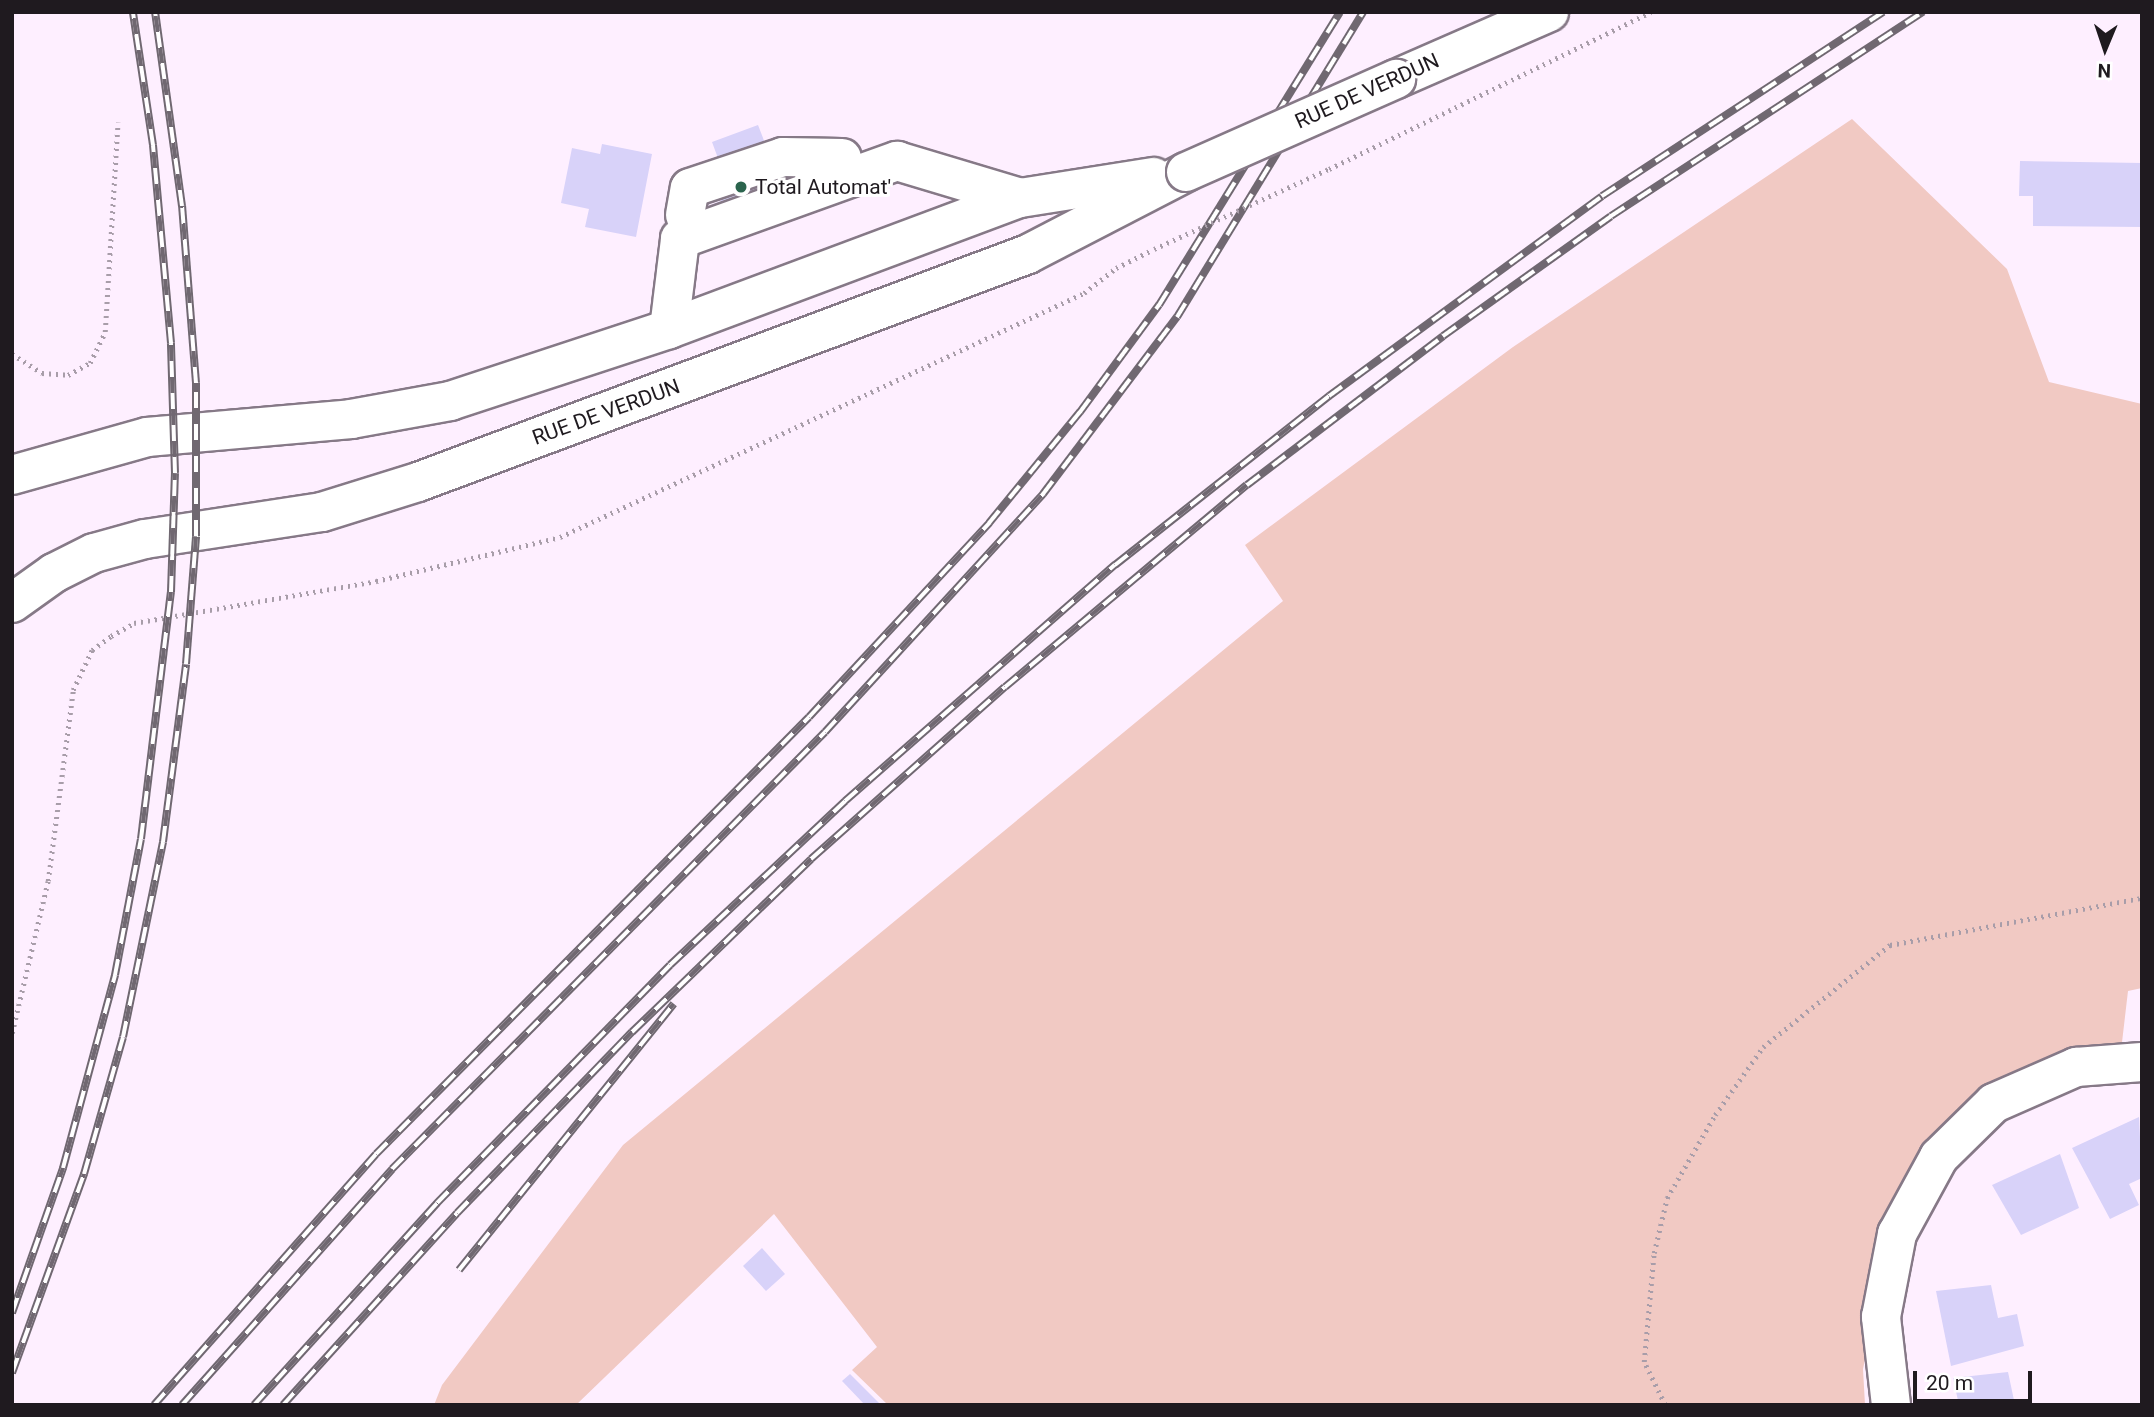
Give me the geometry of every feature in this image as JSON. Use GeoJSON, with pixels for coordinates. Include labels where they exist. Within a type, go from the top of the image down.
{"type":"FeatureCollection","features":[{"type":"Feature","properties":{"kind":"main road","name":"RUE DE VERDUN"},"geometry":{"type":"LineString","coordinates":[[12,603],[74,561],[118,546],[322,512],[418,482],[1028,254],[1186,172],[1549,12]]}},
{"type":"Feature","properties":{"kind":"main road"},"geometry":{"type":"LineString","coordinates":[[669,329],[690,188],[783,157],[842,158],[897,161],[1020,198]]}},
{"type":"Feature","properties":{"kind":"main road"},"geometry":{"type":"LineString","coordinates":[[683,227],[897,161]]}},
{"type":"Feature","properties":{"kind":"main road","name":"RUE DE VERDUN"},"geometry":{"type":"LineString","coordinates":[[12,475],[147,437],[351,419],[450,401],[669,329],[1020,198],[1186,172]]}},
{"type":"Feature","properties":{"kind":"main road"},"geometry":{"type":"LineString","coordinates":[[1891,1405],[1883,1306],[1897,1234],[1938,1157],[1994,1103],[2076,1067],[2142,1062]]}},
{"type":"Feature","properties":{"kind":"path"},"geometry":{"type":"LineString","coordinates":[[12,1033],[48,881],[73,690],[92,650],[111,636],[134,623],[376,581],[560,537],[1084,293],[1116,268],[1154,249],[1329,169],[1651,12]]}},
{"type":"Feature","properties":{"kind":"path"},"geometry":{"type":"LineString","coordinates":[[12,354],[42,373],[68,375],[90,363],[104,332],[118,122]]}},
{"type":"Feature","properties":{"kind":"path"},"geometry":{"type":"LineString","coordinates":[[1665,1405],[1644,1362],[1654,1253],[1667,1198],[1715,1115],[1763,1047],[1890,945],[2142,898]]}},
{"type":"Feature","properties":{"kind":"shaded area"},"geometry":{"type":"Polygon","coordinates":[[[1852,119],[2007,269],[2049,382],[2142,404],[2142,988],[2128,991],[2121,1051],[1998,1099],[1889,1247],[1863,1369],[1865,1405],[888,1405],[852,1370],[877,1347],[774,1214],[576,1405],[434,1405],[442,1385],[623,1145],[1283,601],[1245,545],[1513,347],[1852,119]]]}},
{"type":"Feature","properties":{"kind":"building"},"geometry":{"type":"Polygon","coordinates":[[[758,125],[773,164],[761,169],[771,196],[717,246],[703,208],[721,201],[710,173],[722,169],[712,142],[758,125]]]}},
{"type":"Feature","properties":{"kind":"building"},"geometry":{"type":"Polygon","coordinates":[[[602,144],[652,154],[636,237],[585,227],[589,209],[561,203],[572,148],[600,154],[602,144]]]}},
{"type":"Feature","properties":{"kind":"building"},"geometry":{"type":"Polygon","coordinates":[[[2020,161],[2142,163],[2142,227],[2033,226],[2033,196],[2019,196],[2020,161]]]}},
{"type":"Feature","properties":{"kind":"building"},"geometry":{"type":"Polygon","coordinates":[[[2139,1117],[2142,1178],[2129,1184],[2139,1205],[2110,1219],[2072,1148],[2139,1117]]]}},
{"type":"Feature","properties":{"kind":"building"},"geometry":{"type":"Polygon","coordinates":[[[2060,1154],[2079,1208],[2021,1235],[1992,1185],[2060,1154]]]}},
{"type":"Feature","properties":{"kind":"building"},"geometry":{"type":"Polygon","coordinates":[[[762,1248],[785,1274],[766,1291],[743,1266],[762,1248]]]}},
{"type":"Feature","properties":{"kind":"building"},"geometry":{"type":"Polygon","coordinates":[[[1991,1285],[1998,1318],[2017,1314],[2024,1346],[1951,1366],[1936,1291],[1991,1285]]]}},
{"type":"Feature","properties":{"kind":"building"},"geometry":{"type":"Polygon","coordinates":[[[2008,1372],[2015,1405],[1959,1405],[1953,1378],[2008,1372]]]}},
{"type":"Feature","properties":{"kind":"building"},"geometry":{"type":"Polygon","coordinates":[[[850,1374],[881,1405],[865,1405],[842,1381],[850,1374]]]}},
{"type":"Feature","properties":{"kind":"railway"},"geometry":{"type":"LineString","coordinates":[[12,1313],[63,1168],[115,975],[141,839],[171,592],[175,473],[171,343],[153,145],[133,12]]}},
{"type":"Feature","properties":{"kind":"railway"},"geometry":{"type":"LineString","coordinates":[[12,1373],[84,1174],[123,1037],[163,842],[186,664],[196,536],[196,383],[182,206],[155,12]]}},
{"type":"Feature","properties":{"kind":"railway"},"geometry":{"type":"LineString","coordinates":[[154,1405],[376,1154],[809,717],[989,523],[1080,412],[1159,305],[1340,12]]}},
{"type":"Feature","properties":{"kind":"railway"},"geometry":{"type":"LineString","coordinates":[[182,1405],[392,1169],[825,732],[1043,494],[1177,317],[1363,12]]}},
{"type":"Feature","properties":{"kind":"railway"},"geometry":{"type":"LineString","coordinates":[[254,1405],[437,1203],[670,965],[845,801],[1115,565],[1329,396],[1602,196],[1883,12]]}},
{"type":"Feature","properties":{"kind":"railway"},"geometry":{"type":"LineString","coordinates":[[283,1405],[457,1213],[632,1032],[811,859],[1005,687],[1247,485],[1443,336],[1611,216],[1923,12]]}},
{"type":"Feature","properties":{"kind":"railway"},"geometry":{"type":"LineString","coordinates":[[459,1270],[674,1004]]}},
{"type":"Feature","properties":{"kind":"place","name":"Total Automat'"},"geometry":{"type":"Point","coordinates":[741,187]}}]}
